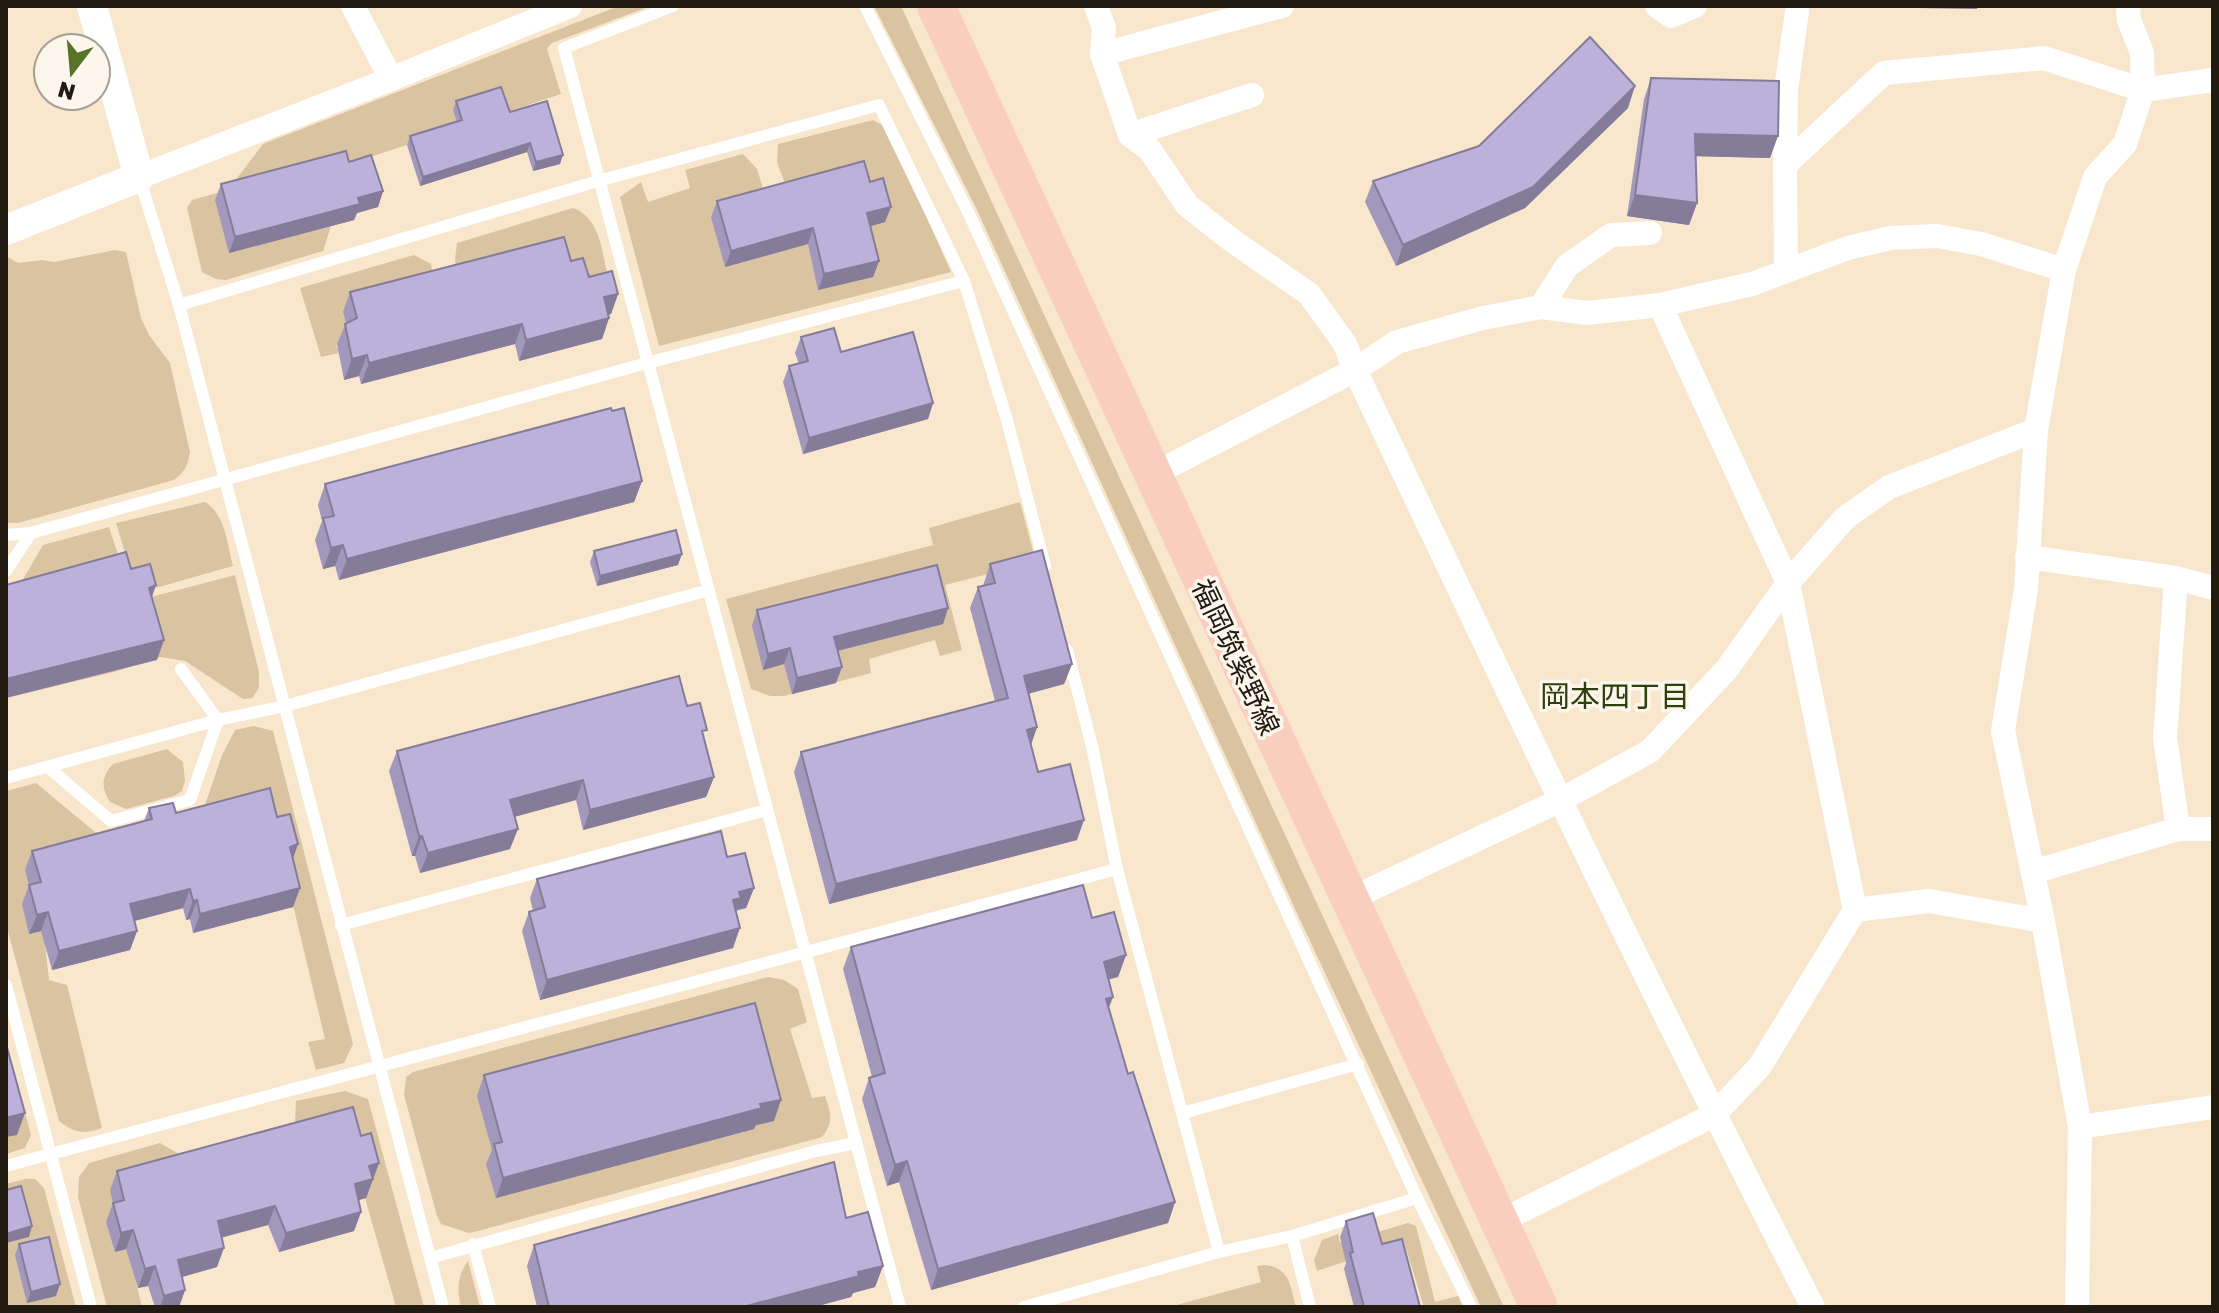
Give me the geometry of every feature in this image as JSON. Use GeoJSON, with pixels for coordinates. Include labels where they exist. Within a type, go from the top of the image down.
{"type":"FeatureCollection","features":[{"type":"Feature","properties":{"kind":"main road","name":"福岡筑紫野線"},"geometry":{"type":"LineString","coordinates":[[936,6],[1539,1307]]}},
{"type":"Feature","properties":{"kind":"street"},"geometry":{"type":"LineString","coordinates":[[92,6],[139,177]]}},
{"type":"Feature","properties":{"kind":"street"},"geometry":{"type":"LineString","coordinates":[[353,6],[391,79]]}},
{"type":"Feature","properties":{"kind":"street"},"geometry":{"type":"LineString","coordinates":[[6,230],[570,6]]}},
{"type":"Feature","properties":{"kind":"street"},"geometry":{"type":"LineString","coordinates":[[1096,6],[1104,28],[1102,54],[1130,135],[1150,150],[1187,205],[1309,294],[1345,344],[1559,801],[1813,1307]]}},
{"type":"Feature","properties":{"kind":"street"},"geometry":{"type":"LineString","coordinates":[[1102,54],[1282,6]]}},
{"type":"Feature","properties":{"kind":"street"},"geometry":{"type":"LineString","coordinates":[[1657,6],[1671,16],[1695,6]]}},
{"type":"Feature","properties":{"kind":"street"},"geometry":{"type":"LineString","coordinates":[[2077,1307],[2080,1127],[2043,921],[2003,731],[2026,589],[2036,430],[2064,270],[2095,177],[2125,144],[2143,90],[2142,53],[2129,20],[2128,6]]}},
{"type":"Feature","properties":{"kind":"street"},"geometry":{"type":"LineString","coordinates":[[1786,271],[1786,90],[1797,11]]}},
{"type":"Feature","properties":{"kind":"street"},"geometry":{"type":"LineString","coordinates":[[1785,165],[1884,73],[2044,58],[2143,90],[2213,80]]}},
{"type":"Feature","properties":{"kind":"street"},"geometry":{"type":"LineString","coordinates":[[1130,135],[1252,95]]}},
{"type":"Feature","properties":{"kind":"street"},"geometry":{"type":"LineString","coordinates":[[1541,307],[1567,266],[1611,235],[1650,233]]}},
{"type":"Feature","properties":{"kind":"street"},"geometry":{"type":"LineString","coordinates":[[1152,475],[1355,370],[1397,342],[1483,318],[1541,307],[1587,313],[1660,305],[1752,284],[1848,248],[1891,238],[1937,236],[1981,244],[2064,270]]}},
{"type":"Feature","properties":{"kind":"street"},"geometry":{"type":"LineString","coordinates":[[1499,1222],[1714,1115],[1760,1066],[1855,910],[1788,583],[1660,305]]}},
{"type":"Feature","properties":{"kind":"street"},"geometry":{"type":"LineString","coordinates":[[1348,900],[1559,801],[1650,751],[1727,669],[1788,583],[1845,518],[1889,487],[2036,430]]}},
{"type":"Feature","properties":{"kind":"street"},"geometry":{"type":"LineString","coordinates":[[2027,557],[2176,578],[2213,588]]}},
{"type":"Feature","properties":{"kind":"street"},"geometry":{"type":"LineString","coordinates":[[2176,578],[2165,738],[2178,829]]}},
{"type":"Feature","properties":{"kind":"street"},"geometry":{"type":"LineString","coordinates":[[2033,872],[2178,829],[2213,829]]}},
{"type":"Feature","properties":{"kind":"street"},"geometry":{"type":"LineString","coordinates":[[1855,910],[1929,901],[2043,921]]}},
{"type":"Feature","properties":{"kind":"street"},"geometry":{"type":"LineString","coordinates":[[2080,1127],[2213,1107]]}},
{"type":"Feature","properties":{"kind":"lane"},"geometry":{"type":"LineString","coordinates":[[673,6],[564,48],[900,1307]]}},
{"type":"Feature","properties":{"kind":"lane"},"geometry":{"type":"LineString","coordinates":[[865,6],[969,214],[1417,1198],[1471,1307]]}},
{"type":"Feature","properties":{"kind":"lane"},"geometry":{"type":"LineString","coordinates":[[179,305],[598,181],[879,105],[964,281],[1007,420],[1050,583]]}},
{"type":"Feature","properties":{"kind":"lane"},"geometry":{"type":"LineString","coordinates":[[139,177],[179,305],[443,1307]]}},
{"type":"Feature","properties":{"kind":"lane"},"geometry":{"type":"LineString","coordinates":[[6,535],[31,533],[647,363],[964,281]]}},
{"type":"Feature","properties":{"kind":"lane"},"geometry":{"type":"LineString","coordinates":[[6,571],[31,533]]}},
{"type":"Feature","properties":{"kind":"lane"},"geometry":{"type":"LineString","coordinates":[[6,778],[218,720],[285,706],[709,590]]}},
{"type":"Feature","properties":{"kind":"lane"},"geometry":{"type":"LineString","coordinates":[[1065,642],[1092,746],[1117,869],[1219,1252]]}},
{"type":"Feature","properties":{"kind":"lane"},"geometry":{"type":"LineString","coordinates":[[181,669],[218,720]]}},
{"type":"Feature","properties":{"kind":"lane"},"geometry":{"type":"LineString","coordinates":[[48,767],[111,821],[190,800],[218,720]]}},
{"type":"Feature","properties":{"kind":"lane"},"geometry":{"type":"LineString","coordinates":[[341,925],[767,810]]}},
{"type":"Feature","properties":{"kind":"lane"},"geometry":{"type":"LineString","coordinates":[[6,1166],[1117,869]]}},
{"type":"Feature","properties":{"kind":"lane"},"geometry":{"type":"LineString","coordinates":[[6,985],[91,1307]]}},
{"type":"Feature","properties":{"kind":"lane"},"geometry":{"type":"LineString","coordinates":[[1183,1113],[1358,1064]]}},
{"type":"Feature","properties":{"kind":"lane"},"geometry":{"type":"LineString","coordinates":[[430,1258],[816,1151],[856,1143]]}},
{"type":"Feature","properties":{"kind":"lane"},"geometry":{"type":"LineString","coordinates":[[1024,1307],[1219,1252],[1292,1236],[1417,1198]]}},
{"type":"Feature","properties":{"kind":"lane"},"geometry":{"type":"LineString","coordinates":[[1292,1236],[1310,1307]]}},
{"type":"Feature","properties":{"kind":"lane"},"geometry":{"type":"LineString","coordinates":[[473,1244],[490,1307]]}},
{"type":"Feature","properties":{"kind":"shaded area"},"geometry":{"type":"Polygon","coordinates":[[[619,6],[651,6],[552,43],[547,49],[561,94],[340,167],[354,220],[331,226],[323,251],[226,280],[202,272],[187,208],[192,200],[228,190],[263,144],[619,6]]]}},
{"type":"Feature","properties":{"kind":"shaded area"},"geometry":{"type":"Polygon","coordinates":[[[874,6],[901,6],[1504,1307],[1481,1307],[1296,911],[977,210],[874,6]]]}},
{"type":"Feature","properties":{"kind":"shaded area"},"geometry":{"type":"Polygon","coordinates":[[[873,120],[887,128],[951,272],[659,346],[620,197],[641,182],[648,202],[690,188],[685,170],[743,154],[757,169],[767,201],[789,194],[777,162],[778,144],[873,120]]]}},
{"type":"Feature","properties":{"kind":"shaded area"},"geometry":{"type":"Polygon","coordinates":[[[573,208],[595,228],[608,278],[459,282],[455,260],[457,243],[573,208]]]}},
{"type":"Feature","properties":{"kind":"shaded area"},"geometry":{"type":"Polygon","coordinates":[[[115,250],[126,252],[141,318],[149,335],[170,363],[190,452],[187,464],[174,480],[18,523],[6,523],[6,256],[18,263],[54,262],[115,250]]]}},
{"type":"Feature","properties":{"kind":"shaded area"},"geometry":{"type":"Polygon","coordinates":[[[414,255],[431,264],[436,288],[343,312],[350,338],[336,345],[339,353],[321,357],[300,288],[414,255]]]}},
{"type":"Feature","properties":{"kind":"shaded area"},"geometry":{"type":"Polygon","coordinates":[[[205,502],[222,522],[233,566],[145,591],[135,586],[116,523],[205,502]]]}},
{"type":"Feature","properties":{"kind":"shaded area"},"geometry":{"type":"Polygon","coordinates":[[[1020,502],[1036,562],[945,585],[962,650],[940,656],[935,640],[869,659],[871,673],[784,696],[770,696],[751,689],[726,599],[933,545],[929,528],[1020,502]]]}},
{"type":"Feature","properties":{"kind":"shaded area"},"geometry":{"type":"Polygon","coordinates":[[[109,527],[119,558],[19,586],[43,545],[109,527]]]}},
{"type":"Feature","properties":{"kind":"shaded area"},"geometry":{"type":"Polygon","coordinates":[[[235,575],[259,672],[259,688],[252,698],[243,699],[185,661],[160,657],[114,672],[6,698],[6,678],[147,598],[235,575]]]}},
{"type":"Feature","properties":{"kind":"shaded area"},"geometry":{"type":"Polygon","coordinates":[[[254,726],[273,731],[353,1044],[344,1063],[316,1070],[308,1042],[325,1039],[294,909],[282,882],[45,944],[49,980],[67,985],[102,1128],[79,1132],[59,1121],[6,924],[6,791],[36,783],[95,832],[125,836],[203,811],[222,755],[235,730],[254,726]]]}},
{"type":"Feature","properties":{"kind":"shaded area"},"geometry":{"type":"Polygon","coordinates":[[[167,749],[183,762],[185,781],[182,791],[126,809],[110,802],[104,782],[113,764],[167,749]]]}},
{"type":"Feature","properties":{"kind":"shaded area"},"geometry":{"type":"Polygon","coordinates":[[[768,977],[784,980],[798,989],[807,1022],[790,1029],[812,1098],[825,1096],[829,1107],[830,1122],[822,1137],[478,1231],[469,1233],[441,1224],[404,1095],[406,1077],[413,1072],[768,977]]]}},
{"type":"Feature","properties":{"kind":"shaded area"},"geometry":{"type":"Polygon","coordinates":[[[6,1040],[31,1135],[25,1148],[6,1154],[6,1040]]]}},
{"type":"Feature","properties":{"kind":"shaded area"},"geometry":{"type":"Polygon","coordinates":[[[345,1091],[368,1099],[424,1307],[396,1307],[365,1198],[131,1262],[142,1307],[107,1307],[78,1197],[79,1177],[89,1163],[160,1143],[200,1166],[286,1142],[295,1122],[296,1101],[345,1091]]]}},
{"type":"Feature","properties":{"kind":"shaded area"},"geometry":{"type":"Polygon","coordinates":[[[35,1179],[44,1188],[76,1307],[6,1307],[6,1184],[35,1179]]]}},
{"type":"Feature","properties":{"kind":"shaded area"},"geometry":{"type":"Polygon","coordinates":[[[1408,1223],[1416,1226],[1435,1302],[1458,1296],[1463,1307],[1424,1307],[1404,1242],[1317,1271],[1314,1260],[1322,1240],[1338,1234],[1340,1243],[1408,1223]]]}},
{"type":"Feature","properties":{"kind":"shaded area"},"geometry":{"type":"Polygon","coordinates":[[[468,1261],[480,1307],[461,1307],[459,1283],[468,1261]]]}},
{"type":"Feature","properties":{"kind":"shaded area"},"geometry":{"type":"Polygon","coordinates":[[[1257,1266],[1280,1270],[1288,1279],[1296,1307],[1169,1307],[1261,1282],[1257,1266]]]}},
{"type":"Feature","properties":{"kind":"building"},"geometry":{"type":"Polygon","coordinates":[[[1590,37],[1635,86],[1533,187],[1403,245],[1373,181],[1479,146],[1590,37]]]}},
{"type":"Feature","properties":{"kind":"building"},"geometry":{"type":"Polygon","coordinates":[[[1651,78],[1779,81],[1778,136],[1695,134],[1697,203],[1635,195],[1651,78]]]}},
{"type":"Feature","properties":{"kind":"building"},"geometry":{"type":"Polygon","coordinates":[[[501,87],[510,112],[547,101],[563,155],[536,162],[530,143],[423,177],[410,136],[462,120],[456,101],[501,87]]]}},
{"type":"Feature","properties":{"kind":"building"},"geometry":{"type":"Polygon","coordinates":[[[346,151],[349,162],[371,155],[383,191],[358,198],[360,204],[235,237],[221,184],[346,151]]]}},
{"type":"Feature","properties":{"kind":"building"},"geometry":{"type":"Polygon","coordinates":[[[864,161],[870,182],[883,178],[891,207],[867,213],[879,261],[824,274],[813,228],[731,251],[717,201],[864,161]]]}},
{"type":"Feature","properties":{"kind":"building"},"geometry":{"type":"Polygon","coordinates":[[[564,237],[571,261],[583,258],[589,277],[612,271],[618,294],[604,297],[609,318],[526,340],[522,324],[369,363],[367,355],[352,359],[345,324],[357,318],[350,292],[564,237]]]}},
{"type":"Feature","properties":{"kind":"building"},"geometry":{"type":"Polygon","coordinates":[[[834,328],[841,352],[913,332],[933,403],[809,438],[789,366],[808,361],[801,337],[834,328]]]}},
{"type":"Feature","properties":{"kind":"building"},"geometry":{"type":"Polygon","coordinates":[[[611,408],[612,411],[624,408],[642,481],[347,559],[343,545],[331,548],[323,518],[334,516],[325,484],[611,408]]]}},
{"type":"Feature","properties":{"kind":"building"},"geometry":{"type":"Polygon","coordinates":[[[676,530],[682,554],[600,576],[594,551],[676,530]]]}},
{"type":"Feature","properties":{"kind":"building"},"geometry":{"type":"Polygon","coordinates":[[[1042,550],[1072,664],[1024,676],[1037,727],[1027,730],[1038,772],[1070,764],[1084,820],[836,884],[801,752],[1008,698],[978,587],[995,583],[990,564],[1042,550]]]}},
{"type":"Feature","properties":{"kind":"building"},"geometry":{"type":"Polygon","coordinates":[[[126,552],[131,569],[150,564],[156,585],[149,588],[164,640],[6,679],[6,585],[126,552]]]}},
{"type":"Feature","properties":{"kind":"building"},"geometry":{"type":"Polygon","coordinates":[[[937,565],[948,608],[834,637],[842,667],[797,678],[790,648],[768,654],[757,610],[937,565]]]}},
{"type":"Feature","properties":{"kind":"building"},"geometry":{"type":"Polygon","coordinates":[[[679,676],[687,706],[700,703],[707,730],[702,731],[714,777],[590,810],[583,780],[510,800],[518,829],[428,853],[422,836],[419,836],[397,751],[679,676]]]}},
{"type":"Feature","properties":{"kind":"building"},"geometry":{"type":"Polygon","coordinates":[[[270,788],[277,817],[290,814],[298,844],[290,847],[300,888],[200,914],[197,900],[193,901],[190,889],[130,904],[137,931],[59,951],[48,912],[37,915],[29,885],[41,882],[32,851],[152,819],[149,808],[173,803],[176,813],[270,788]]]}},
{"type":"Feature","properties":{"kind":"building"},"geometry":{"type":"Polygon","coordinates":[[[721,831],[727,857],[745,853],[754,888],[739,892],[741,898],[733,900],[740,928],[547,980],[529,912],[545,907],[537,879],[721,831]]]}},
{"type":"Feature","properties":{"kind":"building"},"geometry":{"type":"Polygon","coordinates":[[[1083,885],[1092,918],[1114,912],[1126,955],[1104,962],[1113,997],[1106,999],[1128,1074],[1133,1072],[1175,1202],[938,1269],[907,1161],[895,1165],[869,1078],[885,1073],[851,947],[1083,885]]]}},
{"type":"Feature","properties":{"kind":"building"},"geometry":{"type":"Polygon","coordinates":[[[755,1003],[781,1100],[760,1104],[762,1108],[503,1178],[494,1144],[502,1142],[484,1075],[755,1003]]]}},
{"type":"Feature","properties":{"kind":"building"},"geometry":{"type":"Polygon","coordinates":[[[6,1044],[25,1113],[6,1118],[6,1044]]]}},
{"type":"Feature","properties":{"kind":"building"},"geometry":{"type":"Polygon","coordinates":[[[353,1107],[361,1136],[371,1133],[379,1163],[369,1166],[373,1179],[355,1184],[361,1212],[286,1233],[275,1206],[218,1221],[224,1248],[178,1260],[185,1290],[164,1296],[155,1266],[145,1269],[133,1230],[121,1233],[113,1203],[124,1200],[117,1171],[353,1107]]]}},
{"type":"Feature","properties":{"kind":"building"},"geometry":{"type":"Polygon","coordinates":[[[834,1162],[846,1218],[868,1212],[883,1266],[858,1272],[859,1276],[743,1307],[549,1307],[534,1245],[834,1162]]]}},
{"type":"Feature","properties":{"kind":"building"},"geometry":{"type":"Polygon","coordinates":[[[21,1186],[32,1226],[6,1234],[6,1190],[21,1186]]]}},
{"type":"Feature","properties":{"kind":"building"},"geometry":{"type":"Polygon","coordinates":[[[1373,1213],[1382,1244],[1402,1239],[1420,1307],[1364,1307],[1350,1253],[1353,1252],[1346,1221],[1373,1213]]]}},
{"type":"Feature","properties":{"kind":"building"},"geometry":{"type":"Polygon","coordinates":[[[49,1237],[60,1284],[31,1292],[19,1244],[49,1237]]]}},
{"type":"Feature","properties":{"kind":"district","name":"岡本四丁目"},"geometry":{"type":"Point","coordinates":[1615,697]}}]}
